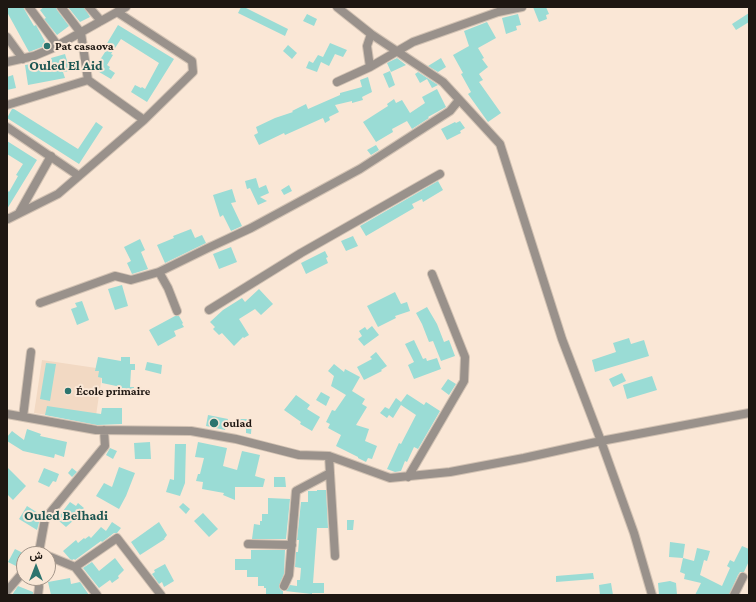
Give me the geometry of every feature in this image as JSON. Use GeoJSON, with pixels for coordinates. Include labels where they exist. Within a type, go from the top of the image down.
{"type":"FeatureCollection","features":[{"type":"Feature","properties":{"kind":"street"},"geometry":{"type":"LineString","coordinates":[[29,7],[58,46]]}},
{"type":"Feature","properties":{"kind":"street"},"geometry":{"type":"LineString","coordinates":[[61,7],[81,32],[88,80],[144,120]]}},
{"type":"Feature","properties":{"kind":"street"},"geometry":{"type":"LineString","coordinates":[[89,7],[101,21]]}},
{"type":"Feature","properties":{"kind":"street"},"geometry":{"type":"LineString","coordinates":[[7,62],[23,59],[58,46],[126,7]]}},
{"type":"Feature","properties":{"kind":"street"},"geometry":{"type":"LineString","coordinates":[[337,7],[371,34],[443,82],[500,144],[562,339],[634,533],[652,595]]}},
{"type":"Feature","properties":{"kind":"street"},"geometry":{"type":"LineString","coordinates":[[337,82],[370,67],[413,42],[498,12],[522,7]]}},
{"type":"Feature","properties":{"kind":"street"},"geometry":{"type":"LineString","coordinates":[[7,218],[8,219],[19,214],[58,194],[144,120],[193,72],[192,61],[117,12]]}},
{"type":"Feature","properties":{"kind":"street"},"geometry":{"type":"LineString","coordinates":[[370,67],[367,46],[371,34]]}},
{"type":"Feature","properties":{"kind":"street"},"geometry":{"type":"LineString","coordinates":[[7,37],[23,59]]}},
{"type":"Feature","properties":{"kind":"street"},"geometry":{"type":"LineString","coordinates":[[7,105],[88,80]]}},
{"type":"Feature","properties":{"kind":"street"},"geometry":{"type":"LineString","coordinates":[[40,302],[115,276],[131,280],[159,272],[251,228],[360,169],[450,111],[459,100]]}},
{"type":"Feature","properties":{"kind":"street"},"geometry":{"type":"LineString","coordinates":[[7,127],[80,176]]}},
{"type":"Feature","properties":{"kind":"street"},"geometry":{"type":"LineString","coordinates":[[19,214],[51,156]]}},
{"type":"Feature","properties":{"kind":"street"},"geometry":{"type":"LineString","coordinates":[[209,310],[301,253],[440,174]]}},
{"type":"Feature","properties":{"kind":"street"},"geometry":{"type":"LineString","coordinates":[[159,272],[168,288],[177,311]]}},
{"type":"Feature","properties":{"kind":"street"},"geometry":{"type":"LineString","coordinates":[[408,477],[464,381],[465,357],[432,274]]}},
{"type":"Feature","properties":{"kind":"street"},"geometry":{"type":"LineString","coordinates":[[23,417],[32,352]]}},
{"type":"Feature","properties":{"kind":"street"},"geometry":{"type":"LineString","coordinates":[[7,414],[96,430],[191,431],[236,439],[299,454],[329,456],[390,478],[450,472],[749,413]]}},
{"type":"Feature","properties":{"kind":"street"},"geometry":{"type":"LineString","coordinates":[[41,546],[45,519],[105,446],[104,430]]}},
{"type":"Feature","properties":{"kind":"street"},"geometry":{"type":"LineString","coordinates":[[329,456],[335,556]]}},
{"type":"Feature","properties":{"kind":"street"},"geometry":{"type":"LineString","coordinates":[[284,586],[289,575],[296,491],[330,473]]}},
{"type":"Feature","properties":{"kind":"street"},"geometry":{"type":"LineString","coordinates":[[75,567],[117,538],[161,595]]}},
{"type":"Feature","properties":{"kind":"street"},"geometry":{"type":"LineString","coordinates":[[248,544],[292,545]]}},
{"type":"Feature","properties":{"kind":"street"},"geometry":{"type":"LineString","coordinates":[[56,559],[75,567],[97,595]]}},
{"type":"Feature","properties":{"kind":"street"},"geometry":{"type":"LineString","coordinates":[[734,595],[743,577]]}},
{"type":"Feature","properties":{"kind":"street"},"geometry":{"type":"LineString","coordinates":[[7,591],[16,580]]}},
{"type":"Feature","properties":{"kind":"shaded area","name":"École primaire"},"geometry":{"type":"Polygon","coordinates":[[[42,360],[103,369],[95,422],[34,413],[42,360]]]}},
{"type":"Feature","properties":{"kind":"building"},"geometry":{"type":"Polygon","coordinates":[[[7,7],[23,7],[34,26],[36,25],[47,45],[29,52],[7,12],[7,7]]]}},
{"type":"Feature","properties":{"kind":"building"},"geometry":{"type":"Polygon","coordinates":[[[44,7],[56,7],[69,26],[57,35],[44,19],[46,18],[40,10],[44,7]]]}},
{"type":"Feature","properties":{"kind":"building"},"geometry":{"type":"Polygon","coordinates":[[[68,7],[84,7],[90,17],[80,22],[68,7]]]}},
{"type":"Feature","properties":{"kind":"building"},"geometry":{"type":"Polygon","coordinates":[[[241,7],[244,7],[288,29],[285,36],[238,13],[241,7]]]}},
{"type":"Feature","properties":{"kind":"building"},"geometry":{"type":"Polygon","coordinates":[[[533,7],[546,7],[549,14],[546,15],[547,19],[539,22],[533,7]]]}},
{"type":"Feature","properties":{"kind":"building"},"geometry":{"type":"Polygon","coordinates":[[[749,13],[749,22],[736,30],[732,24],[749,13]]]}},
{"type":"Feature","properties":{"kind":"building"},"geometry":{"type":"Polygon","coordinates":[[[307,14],[317,19],[314,26],[303,21],[307,14]]]}},
{"type":"Feature","properties":{"kind":"building"},"geometry":{"type":"Polygon","coordinates":[[[518,14],[521,25],[516,26],[517,30],[506,34],[502,18],[518,14]]]}},
{"type":"Feature","properties":{"kind":"building"},"geometry":{"type":"Polygon","coordinates":[[[487,22],[496,38],[478,48],[484,58],[482,59],[488,67],[479,74],[483,80],[479,82],[501,113],[488,122],[468,94],[471,92],[453,55],[469,46],[464,31],[487,22]]]}},
{"type":"Feature","properties":{"kind":"building"},"geometry":{"type":"Polygon","coordinates":[[[118,25],[174,59],[147,102],[131,92],[135,85],[145,89],[159,63],[121,39],[111,54],[113,55],[107,65],[110,67],[109,69],[115,73],[111,79],[94,69],[109,46],[106,45],[118,25]]]}},
{"type":"Feature","properties":{"kind":"building"},"geometry":{"type":"Polygon","coordinates":[[[330,43],[347,50],[343,57],[335,54],[329,66],[321,62],[317,72],[306,68],[309,61],[313,63],[318,55],[323,57],[330,43]]]}},
{"type":"Feature","properties":{"kind":"building"},"geometry":{"type":"Polygon","coordinates":[[[288,45],[297,53],[292,59],[283,51],[288,45]]]}},
{"type":"Feature","properties":{"kind":"building"},"geometry":{"type":"Polygon","coordinates":[[[65,54],[70,71],[63,72],[65,78],[28,85],[25,65],[52,61],[51,58],[65,54]]]}},
{"type":"Feature","properties":{"kind":"building"},"geometry":{"type":"Polygon","coordinates":[[[397,58],[406,65],[391,72],[387,63],[397,58]]]}},
{"type":"Feature","properties":{"kind":"building"},"geometry":{"type":"Polygon","coordinates":[[[441,58],[446,67],[438,72],[428,66],[441,58]]]}},
{"type":"Feature","properties":{"kind":"building"},"geometry":{"type":"Polygon","coordinates":[[[390,71],[395,85],[389,88],[383,74],[390,71]]]}},
{"type":"Feature","properties":{"kind":"building"},"geometry":{"type":"Polygon","coordinates":[[[418,72],[438,85],[432,88],[427,79],[420,83],[415,74],[418,72]]]}},
{"type":"Feature","properties":{"kind":"building"},"geometry":{"type":"Polygon","coordinates":[[[13,75],[16,88],[7,90],[7,77],[13,75]]]}},
{"type":"Feature","properties":{"kind":"building"},"geometry":{"type":"Polygon","coordinates":[[[368,77],[372,92],[362,97],[363,100],[335,105],[339,112],[329,117],[330,120],[325,123],[323,118],[285,135],[284,133],[259,145],[254,135],[258,133],[256,127],[275,118],[293,112],[292,111],[306,104],[308,109],[340,95],[340,93],[362,87],[360,80],[368,77]]]}},
{"type":"Feature","properties":{"kind":"building"},"geometry":{"type":"Polygon","coordinates":[[[437,89],[446,107],[428,117],[429,118],[412,129],[407,121],[392,129],[393,132],[376,142],[363,122],[388,106],[387,104],[394,99],[396,103],[402,100],[410,113],[425,103],[422,97],[437,89]]]}},
{"type":"Feature","properties":{"kind":"building"},"geometry":{"type":"Polygon","coordinates":[[[12,109],[78,149],[96,122],[103,127],[79,164],[7,118],[12,109]]]}},
{"type":"Feature","properties":{"kind":"building"},"geometry":{"type":"Polygon","coordinates":[[[460,121],[465,128],[460,131],[461,133],[447,140],[441,129],[460,121]]]}},
{"type":"Feature","properties":{"kind":"building"},"geometry":{"type":"Polygon","coordinates":[[[7,141],[37,160],[7,209],[7,190],[9,192],[18,176],[16,175],[23,164],[7,154],[7,141]]]}},
{"type":"Feature","properties":{"kind":"building"},"geometry":{"type":"Polygon","coordinates":[[[376,145],[379,150],[371,155],[367,150],[376,145]]]}},
{"type":"Feature","properties":{"kind":"building"},"geometry":{"type":"Polygon","coordinates":[[[256,178],[259,188],[266,185],[269,193],[260,197],[267,201],[258,205],[250,188],[247,189],[245,181],[256,178]]]}},
{"type":"Feature","properties":{"kind":"building"},"geometry":{"type":"Polygon","coordinates":[[[438,181],[443,190],[423,202],[422,199],[412,204],[414,208],[366,236],[360,226],[438,181]]]}},
{"type":"Feature","properties":{"kind":"building"},"geometry":{"type":"Polygon","coordinates":[[[289,185],[292,191],[284,195],[281,190],[289,185]]]}},
{"type":"Feature","properties":{"kind":"building"},"geometry":{"type":"Polygon","coordinates":[[[232,189],[236,202],[231,203],[242,226],[231,231],[223,215],[220,217],[213,195],[232,189]]]}},
{"type":"Feature","properties":{"kind":"building"},"geometry":{"type":"Polygon","coordinates":[[[191,229],[195,238],[202,235],[206,243],[165,263],[157,245],[174,238],[173,236],[191,229]]]}},
{"type":"Feature","properties":{"kind":"building"},"geometry":{"type":"Polygon","coordinates":[[[353,236],[358,246],[346,251],[341,241],[353,236]]]}},
{"type":"Feature","properties":{"kind":"building"},"geometry":{"type":"Polygon","coordinates":[[[140,239],[145,250],[141,252],[148,269],[132,274],[127,263],[131,261],[124,247],[140,239]]]}},
{"type":"Feature","properties":{"kind":"building"},"geometry":{"type":"Polygon","coordinates":[[[231,247],[237,262],[219,269],[213,254],[231,247]]]}},
{"type":"Feature","properties":{"kind":"building"},"geometry":{"type":"Polygon","coordinates":[[[325,251],[328,257],[326,258],[328,263],[306,274],[301,263],[325,251]]]}},
{"type":"Feature","properties":{"kind":"building"},"geometry":{"type":"Polygon","coordinates":[[[122,285],[128,306],[115,310],[108,289],[122,285]]]}},
{"type":"Feature","properties":{"kind":"building"},"geometry":{"type":"Polygon","coordinates":[[[259,289],[273,304],[261,315],[255,309],[239,319],[249,335],[244,338],[243,337],[234,346],[222,333],[219,335],[213,329],[215,327],[210,322],[223,310],[242,298],[245,302],[259,289]]]}},
{"type":"Feature","properties":{"kind":"building"},"geometry":{"type":"Polygon","coordinates":[[[395,292],[401,304],[407,302],[410,311],[395,316],[396,318],[378,327],[367,306],[395,292]]]}},
{"type":"Feature","properties":{"kind":"building"},"geometry":{"type":"Polygon","coordinates":[[[82,301],[89,320],[77,325],[71,309],[77,307],[75,303],[82,301]]]}},
{"type":"Feature","properties":{"kind":"building"},"geometry":{"type":"Polygon","coordinates":[[[427,307],[437,324],[444,342],[449,340],[455,356],[441,361],[433,341],[429,342],[416,313],[427,307]]]}},
{"type":"Feature","properties":{"kind":"building"},"geometry":{"type":"Polygon","coordinates":[[[175,316],[179,316],[184,327],[174,331],[176,336],[158,346],[149,330],[175,316]]]}},
{"type":"Feature","properties":{"kind":"building"},"geometry":{"type":"Polygon","coordinates":[[[372,326],[379,335],[364,346],[358,339],[362,336],[359,331],[365,327],[367,330],[372,326]]]}},
{"type":"Feature","properties":{"kind":"building"},"geometry":{"type":"Polygon","coordinates":[[[629,338],[631,344],[644,340],[649,356],[595,372],[592,360],[616,352],[613,343],[629,338]]]}},
{"type":"Feature","properties":{"kind":"building"},"geometry":{"type":"Polygon","coordinates":[[[414,340],[423,359],[426,358],[427,361],[437,358],[441,369],[414,379],[408,365],[414,362],[405,344],[414,340]]]}},
{"type":"Feature","properties":{"kind":"building"},"geometry":{"type":"Polygon","coordinates":[[[376,352],[387,366],[381,370],[382,371],[364,380],[357,367],[372,359],[370,357],[376,352]]]}},
{"type":"Feature","properties":{"kind":"building"},"geometry":{"type":"Polygon","coordinates":[[[98,357],[121,361],[121,357],[130,357],[130,364],[135,364],[135,370],[131,370],[130,387],[134,387],[134,394],[121,393],[121,387],[102,383],[102,378],[98,377],[99,371],[95,371],[98,357]]]}},
{"type":"Feature","properties":{"kind":"building"},"geometry":{"type":"Polygon","coordinates":[[[147,362],[162,365],[161,374],[145,370],[147,362]]]}},
{"type":"Feature","properties":{"kind":"building"},"geometry":{"type":"Polygon","coordinates":[[[46,363],[56,364],[50,401],[40,399],[46,363]]]}},
{"type":"Feature","properties":{"kind":"building"},"geometry":{"type":"Polygon","coordinates":[[[334,364],[344,372],[345,369],[360,377],[352,391],[365,399],[362,404],[367,407],[356,425],[369,429],[365,441],[377,446],[372,459],[368,458],[366,462],[336,446],[341,435],[328,428],[330,424],[326,422],[332,410],[335,411],[346,395],[331,386],[334,376],[328,371],[334,364]]]}},
{"type":"Feature","properties":{"kind":"building"},"geometry":{"type":"Polygon","coordinates":[[[622,373],[626,381],[613,387],[609,379],[622,373]]]}},
{"type":"Feature","properties":{"kind":"building"},"geometry":{"type":"Polygon","coordinates":[[[652,376],[657,390],[627,399],[623,385],[652,376]]]}},
{"type":"Feature","properties":{"kind":"building"},"geometry":{"type":"Polygon","coordinates":[[[448,379],[456,384],[449,395],[441,389],[448,379]]]}},
{"type":"Feature","properties":{"kind":"building"},"geometry":{"type":"Polygon","coordinates":[[[321,392],[330,397],[326,406],[316,400],[321,392]]]}},
{"type":"Feature","properties":{"kind":"building"},"geometry":{"type":"Polygon","coordinates":[[[407,394],[424,405],[426,402],[440,411],[418,449],[414,447],[407,462],[405,461],[401,471],[395,472],[387,469],[399,443],[401,444],[416,415],[401,405],[393,418],[389,415],[387,418],[380,413],[385,407],[389,409],[396,398],[401,402],[407,394]]]}},
{"type":"Feature","properties":{"kind":"building"},"geometry":{"type":"Polygon","coordinates":[[[296,395],[310,405],[307,409],[320,417],[312,431],[300,424],[301,422],[284,410],[296,395]]]}},
{"type":"Feature","properties":{"kind":"building"},"geometry":{"type":"Polygon","coordinates":[[[47,406],[101,414],[102,408],[122,408],[122,424],[97,425],[45,415],[47,406]]]}},
{"type":"Feature","properties":{"kind":"building"},"geometry":{"type":"Polygon","coordinates":[[[208,415],[228,419],[225,430],[206,426],[208,415]]]}},
{"type":"Feature","properties":{"kind":"building"},"geometry":{"type":"Polygon","coordinates":[[[239,419],[252,419],[251,434],[246,433],[246,429],[238,428],[239,419]]]}},
{"type":"Feature","properties":{"kind":"building"},"geometry":{"type":"Polygon","coordinates":[[[27,429],[41,434],[40,436],[67,442],[64,457],[55,454],[54,458],[23,451],[7,441],[7,437],[12,431],[24,440],[27,429]]]}},
{"type":"Feature","properties":{"kind":"building"},"geometry":{"type":"Polygon","coordinates":[[[150,442],[151,459],[135,459],[134,443],[150,442]]]}},
{"type":"Feature","properties":{"kind":"building"},"geometry":{"type":"Polygon","coordinates":[[[198,442],[227,448],[223,466],[237,470],[242,451],[260,455],[255,476],[265,479],[263,487],[235,487],[235,500],[223,495],[224,493],[202,489],[203,482],[196,481],[198,474],[200,474],[204,458],[195,457],[198,442]]]}},
{"type":"Feature","properties":{"kind":"building"},"geometry":{"type":"Polygon","coordinates":[[[175,444],[186,444],[185,483],[180,496],[166,492],[170,479],[174,480],[175,444]]]}},
{"type":"Feature","properties":{"kind":"building"},"geometry":{"type":"Polygon","coordinates":[[[110,448],[117,451],[113,459],[106,455],[110,448]]]}},
{"type":"Feature","properties":{"kind":"building"},"geometry":{"type":"Polygon","coordinates":[[[7,467],[26,486],[13,500],[7,494],[7,467]]]}},
{"type":"Feature","properties":{"kind":"building"},"geometry":{"type":"Polygon","coordinates":[[[119,467],[135,473],[119,509],[96,496],[104,483],[112,487],[119,467]]]}},
{"type":"Feature","properties":{"kind":"building"},"geometry":{"type":"Polygon","coordinates":[[[44,468],[59,474],[56,482],[53,481],[49,487],[38,482],[44,468]]]}},
{"type":"Feature","properties":{"kind":"building"},"geometry":{"type":"Polygon","coordinates":[[[72,468],[77,472],[72,477],[68,473],[72,468]]]}},
{"type":"Feature","properties":{"kind":"building"},"geometry":{"type":"Polygon","coordinates":[[[274,477],[285,477],[286,487],[274,487],[274,477]]]}},
{"type":"Feature","properties":{"kind":"building"},"geometry":{"type":"Polygon","coordinates":[[[326,490],[328,528],[317,528],[313,583],[324,583],[324,593],[312,594],[285,591],[290,585],[297,586],[297,580],[300,580],[301,568],[295,567],[296,552],[298,552],[299,540],[297,540],[301,502],[308,502],[308,491],[326,490]]]}},
{"type":"Feature","properties":{"kind":"building"},"geometry":{"type":"Polygon","coordinates":[[[268,498],[290,499],[286,539],[252,539],[254,524],[260,525],[260,521],[262,521],[262,514],[268,514],[268,498]]]}},
{"type":"Feature","properties":{"kind":"building"},"geometry":{"type":"Polygon","coordinates":[[[70,502],[76,506],[78,503],[84,508],[66,527],[59,521],[62,518],[59,516],[70,502]]]}},
{"type":"Feature","properties":{"kind":"building"},"geometry":{"type":"Polygon","coordinates":[[[183,503],[190,509],[186,514],[179,507],[183,503]]]}},
{"type":"Feature","properties":{"kind":"building"},"geometry":{"type":"Polygon","coordinates":[[[27,506],[41,515],[37,530],[19,519],[27,506]]]}},
{"type":"Feature","properties":{"kind":"building"},"geometry":{"type":"Polygon","coordinates":[[[203,513],[218,529],[209,537],[194,521],[203,513]]]}},
{"type":"Feature","properties":{"kind":"building"},"geometry":{"type":"Polygon","coordinates":[[[347,520],[354,520],[353,530],[347,530],[347,520]]]}},
{"type":"Feature","properties":{"kind":"building"},"geometry":{"type":"Polygon","coordinates":[[[112,522],[121,528],[117,533],[114,533],[102,542],[101,541],[75,560],[70,559],[63,551],[76,540],[78,543],[89,536],[91,538],[101,527],[106,531],[112,522]]]}},
{"type":"Feature","properties":{"kind":"building"},"geometry":{"type":"Polygon","coordinates":[[[159,522],[167,535],[165,539],[140,555],[131,542],[159,522]]]}},
{"type":"Feature","properties":{"kind":"building"},"geometry":{"type":"Polygon","coordinates":[[[670,542],[685,544],[683,558],[669,557],[670,542]]]}},
{"type":"Feature","properties":{"kind":"building"},"geometry":{"type":"Polygon","coordinates":[[[742,546],[749,549],[749,561],[744,572],[740,572],[738,575],[729,595],[695,595],[701,583],[684,579],[685,574],[680,572],[683,558],[694,561],[697,548],[710,551],[707,561],[704,560],[700,575],[722,586],[730,568],[727,566],[730,560],[734,562],[742,546]]]}},
{"type":"Feature","properties":{"kind":"building"},"geometry":{"type":"Polygon","coordinates":[[[15,549],[16,550],[16,566],[8,562],[15,549]]]}},
{"type":"Feature","properties":{"kind":"building"},"geometry":{"type":"Polygon","coordinates":[[[251,550],[285,550],[284,574],[279,586],[283,591],[283,595],[266,595],[266,588],[264,588],[264,586],[258,586],[258,577],[247,577],[247,570],[235,570],[235,559],[251,559],[251,550]]]}},
{"type":"Feature","properties":{"kind":"building"},"geometry":{"type":"Polygon","coordinates":[[[115,558],[124,570],[118,576],[119,578],[112,583],[110,580],[99,588],[83,568],[92,562],[99,571],[115,558]]]}},
{"type":"Feature","properties":{"kind":"building"},"geometry":{"type":"Polygon","coordinates":[[[165,564],[174,581],[164,587],[162,582],[159,584],[152,574],[155,572],[154,570],[165,564]]]}},
{"type":"Feature","properties":{"kind":"building"},"geometry":{"type":"Polygon","coordinates":[[[593,573],[594,579],[556,582],[556,576],[593,573]]]}},
{"type":"Feature","properties":{"kind":"building"},"geometry":{"type":"Polygon","coordinates":[[[70,578],[71,584],[80,582],[89,595],[51,595],[49,586],[56,586],[56,581],[70,578]]]}},
{"type":"Feature","properties":{"kind":"building"},"geometry":{"type":"Polygon","coordinates":[[[670,581],[676,583],[677,595],[659,595],[658,583],[670,581]]]}},
{"type":"Feature","properties":{"kind":"building"},"geometry":{"type":"Polygon","coordinates":[[[611,583],[613,595],[600,595],[599,585],[611,583]]]}},
{"type":"Feature","properties":{"kind":"building"},"geometry":{"type":"Polygon","coordinates":[[[18,586],[33,592],[33,595],[12,595],[18,586]]]}},
{"type":"Feature","properties":{"kind":"place","name":"Pat casaova"},"geometry":{"type":"Point","coordinates":[47,46]}},
{"type":"Feature","properties":{"kind":"place","name":"École primaire"},"geometry":{"type":"Point","coordinates":[68,391]}},
{"type":"Feature","properties":{"kind":"place","name":"oulad"},"geometry":{"type":"Point","coordinates":[214,423]}},
{"type":"Feature","properties":{"kind":"district","name":"Ouled El Aid"},"geometry":{"type":"Point","coordinates":[66,66]}},
{"type":"Feature","properties":{"kind":"district","name":"Ouled Belhadi"},"geometry":{"type":"Point","coordinates":[66,516]}}]}
